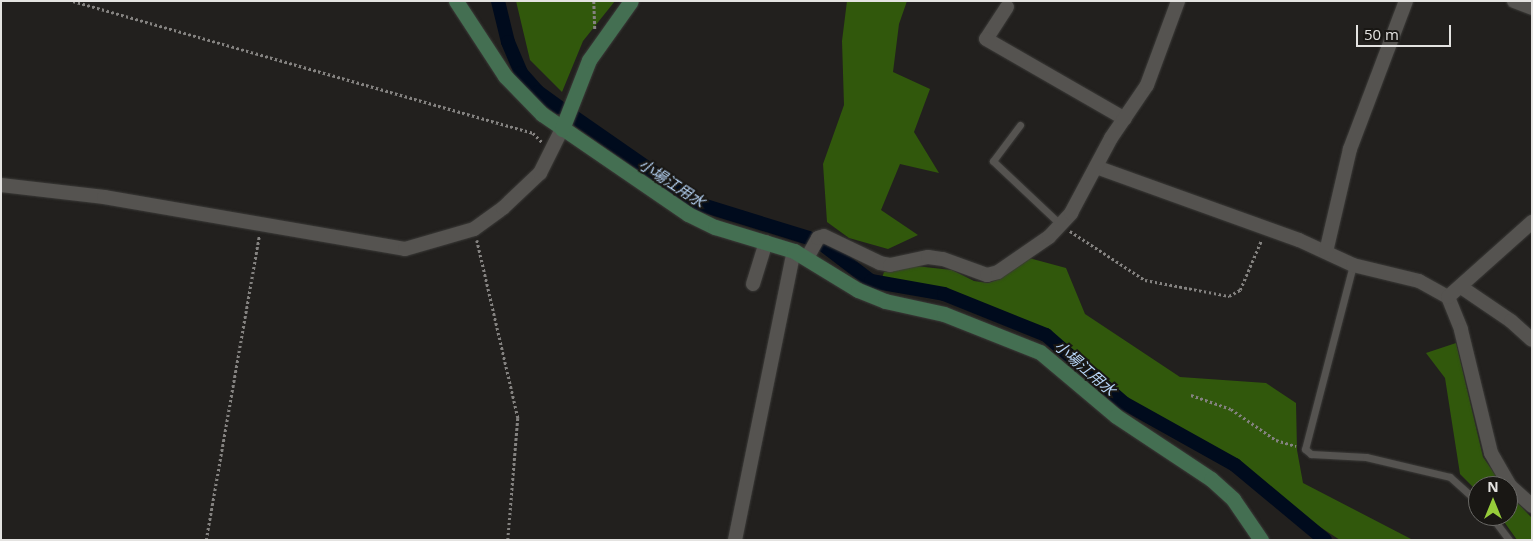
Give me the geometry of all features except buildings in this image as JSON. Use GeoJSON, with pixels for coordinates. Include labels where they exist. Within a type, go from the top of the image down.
{"type":"FeatureCollection","features":[{"type":"Feature","properties":{"kind":"street"},"geometry":{"type":"LineString","coordinates":[[456,1],[505,76],[562,129],[688,214],[716,227],[801,254],[858,290],[876,298],[944,314],[1006,336],[1040,352],[1116,416],[1211,479],[1233,499],[1261,540]]}},
{"type":"Feature","properties":{"kind":"street"},"geometry":{"type":"LineString","coordinates":[[1,185],[104,197],[405,249],[474,229],[540,173],[553,152],[597,46],[630,1]]}},
{"type":"Feature","properties":{"kind":"street"},"geometry":{"type":"LineString","coordinates":[[736,540],[786,286],[801,254],[818,238],[824,236],[880,263],[890,265],[928,257],[943,259],[987,275],[1006,266],[1062,225],[1153,71],[1178,1]]}},
{"type":"Feature","properties":{"kind":"street"},"geometry":{"type":"LineString","coordinates":[[1326,252],[1350,149],[1406,1]]}},
{"type":"Feature","properties":{"kind":"street"},"geometry":{"type":"LineString","coordinates":[[1514,1],[1532,8]]}},
{"type":"Feature","properties":{"kind":"street"},"geometry":{"type":"LineString","coordinates":[[1007,7],[986,39],[1125,118]]}},
{"type":"Feature","properties":{"kind":"street"},"geometry":{"type":"LineString","coordinates":[[1096,167],[1267,228],[1353,265],[1419,281],[1448,297],[1461,330],[1491,454],[1510,486],[1532,506]]}},
{"type":"Feature","properties":{"kind":"street"},"geometry":{"type":"LineString","coordinates":[[1448,297],[1532,222]]}},
{"type":"Feature","properties":{"kind":"street"},"geometry":{"type":"LineString","coordinates":[[754,278],[766,242]]}},
{"type":"Feature","properties":{"kind":"street"},"geometry":{"type":"LineString","coordinates":[[1461,287],[1511,321],[1531,338]]}},
{"type":"Feature","properties":{"kind":"lane"},"geometry":{"type":"LineString","coordinates":[[1020,125],[993,161],[1062,225]]}},
{"type":"Feature","properties":{"kind":"lane"},"geometry":{"type":"LineString","coordinates":[[1353,265],[1305,449],[1311,454],[1366,457],[1450,477],[1468,493]]}},
{"type":"Feature","properties":{"kind":"lane"},"geometry":{"type":"LineString","coordinates":[[1498,526],[1509,540]]}},
{"type":"Feature","properties":{"kind":"path"},"geometry":{"type":"LineString","coordinates":[[73,1],[533,134],[553,152]]}},
{"type":"Feature","properties":{"kind":"path"},"geometry":{"type":"LineString","coordinates":[[594,1],[592,8],[597,46]]}},
{"type":"Feature","properties":{"kind":"path"},"geometry":{"type":"LineString","coordinates":[[206,540],[261,224]]}},
{"type":"Feature","properties":{"kind":"path"},"geometry":{"type":"LineString","coordinates":[[1062,225],[1145,280],[1229,296],[1240,290],[1267,228]]}},
{"type":"Feature","properties":{"kind":"path"},"geometry":{"type":"LineString","coordinates":[[474,229],[518,418],[508,540]]}},
{"type":"Feature","properties":{"kind":"path"},"geometry":{"type":"LineString","coordinates":[[1191,395],[1231,409],[1276,440],[1305,449]]}},
{"type":"Feature","properties":{"kind":"green space"},"geometry":{"type":"Polygon","coordinates":[[[516,1],[615,1],[583,41],[562,92],[530,60],[516,1]]]}},
{"type":"Feature","properties":{"kind":"green space"},"geometry":{"type":"Polygon","coordinates":[[[847,1],[907,1],[899,24],[893,72],[930,89],[914,132],[939,173],[900,164],[881,210],[918,235],[888,249],[849,238],[827,222],[823,164],[844,105],[842,41],[847,1]]]}},
{"type":"Feature","properties":{"kind":"green space"},"geometry":{"type":"Polygon","coordinates":[[[1029,258],[1066,268],[1085,314],[1180,377],[1266,383],[1296,403],[1297,450],[1303,483],[1413,540],[1340,540],[1291,508],[1235,462],[1127,400],[1067,344],[1046,331],[937,288],[881,281],[884,272],[915,266],[952,270],[974,281],[988,283],[1000,279],[1029,258]]]}},
{"type":"Feature","properties":{"kind":"green space"},"geometry":{"type":"Polygon","coordinates":[[[1456,343],[1483,457],[1496,476],[1468,476],[1468,482],[1460,474],[1445,378],[1426,353],[1456,343]]]}},
{"type":"Feature","properties":{"kind":"green space"},"geometry":{"type":"Polygon","coordinates":[[[1518,503],[1532,518],[1532,540],[1517,540],[1507,526],[1518,526],[1518,503]]]}},
{"type":"Feature","properties":{"kind":"waterway","name":"小場江用水"},"geometry":{"type":"LineString","coordinates":[[498,1],[508,42],[521,73],[538,92],[559,107]]}},
{"type":"Feature","properties":{"kind":"waterway","name":"小場江用水"},"geometry":{"type":"LineString","coordinates":[[574,117],[699,204],[809,238]]}},
{"type":"Feature","properties":{"kind":"waterway","name":"小場江用水"},"geometry":{"type":"LineString","coordinates":[[822,244],[871,281],[944,294],[1046,335],[1124,403],[1235,465],[1325,540]]}}]}
